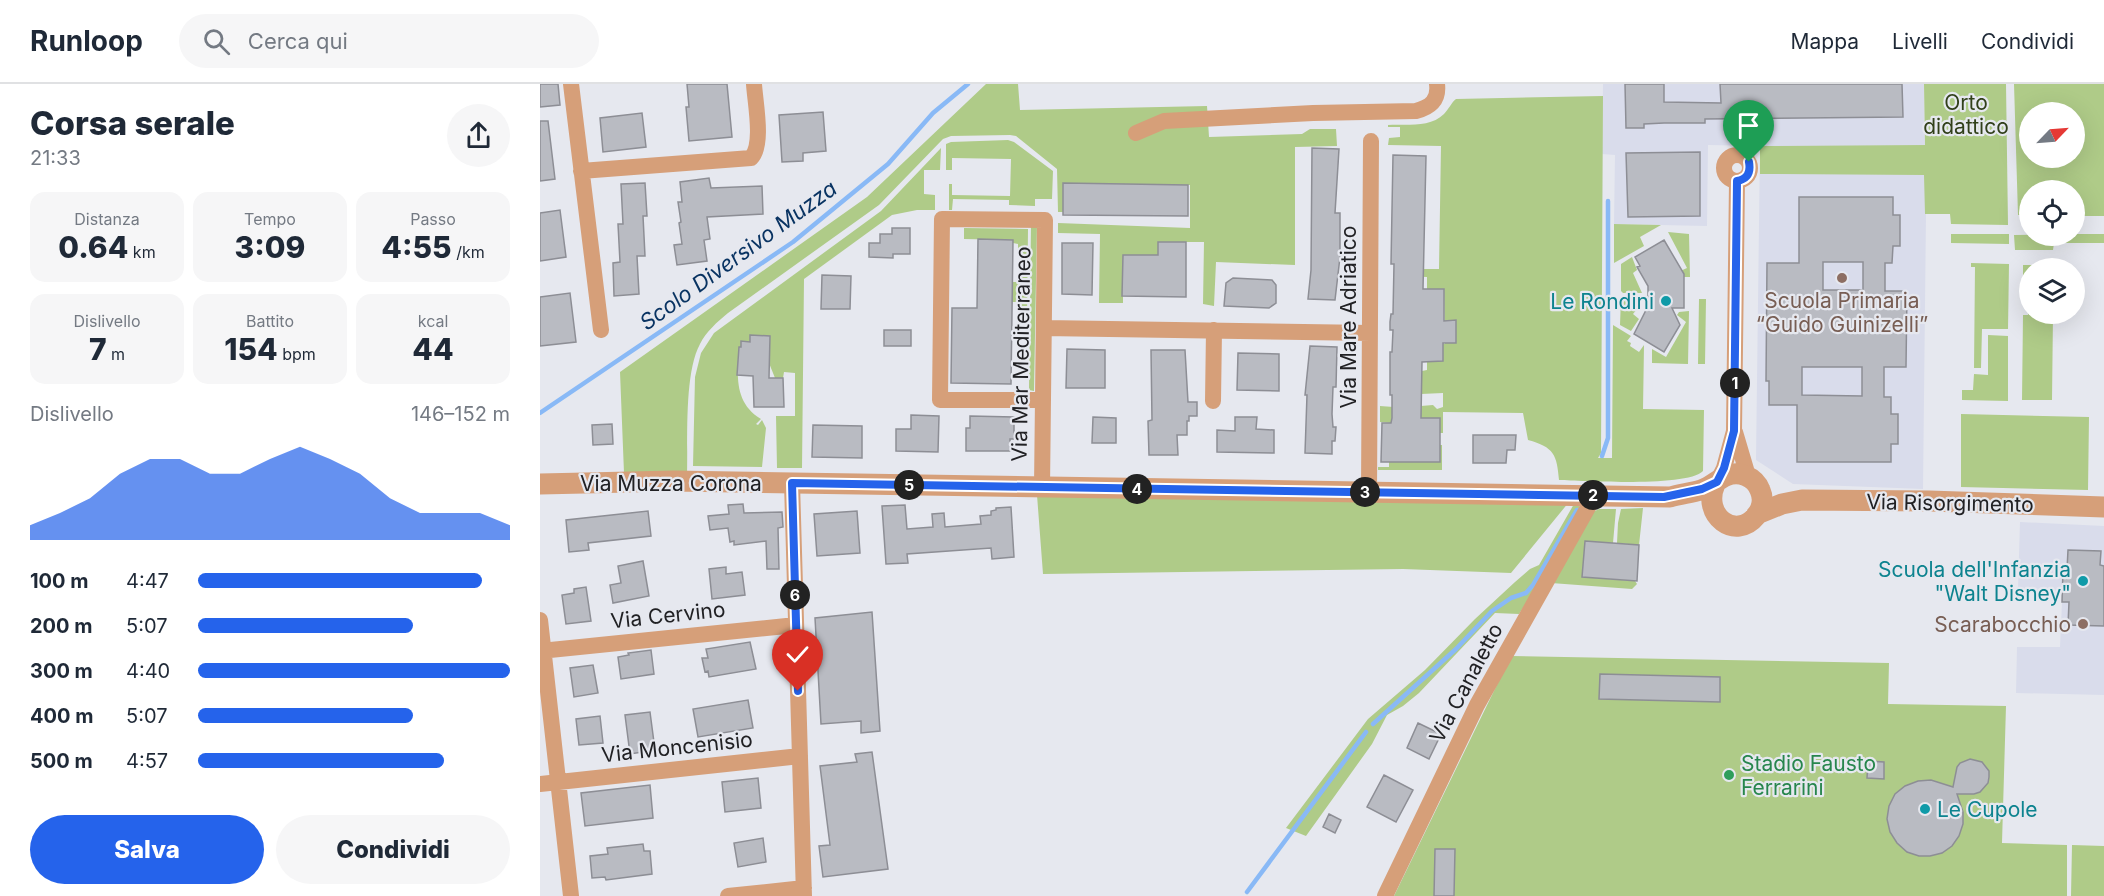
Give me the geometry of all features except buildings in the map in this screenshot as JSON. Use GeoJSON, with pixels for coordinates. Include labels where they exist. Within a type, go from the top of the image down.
{"type":"FeatureCollection","features":[{"type":"Feature","properties":{"kind":"street"},"geometry":{"type":"LineString","coordinates":[[571,84],[601,330]]}},
{"type":"Feature","properties":{"kind":"street"},"geometry":{"type":"LineString","coordinates":[[581,171],[751,158],[757,149],[758,138],[754,84]]}},
{"type":"Feature","properties":{"kind":"street"},"geometry":{"type":"LineString","coordinates":[[1136,133],[1164,121],[1313,113],[1416,111],[1422,110],[1435,100],[1438,93],[1437,84]]}},
{"type":"Feature","properties":{"kind":"street","name":"Via Mare Adriatico"},"geometry":{"type":"LineString","coordinates":[[1369,492],[1371,141]]}},
{"type":"Feature","properties":{"kind":"street"},"geometry":{"type":"LineString","coordinates":[[1716,514],[1711,498],[1724,468],[1734,431],[1737,181]]}},
{"type":"Feature","properties":{"kind":"street","name":"Via Mar Mediterraneo"},"geometry":{"type":"LineString","coordinates":[[1042,488],[1044,328],[1045,220],[942,219],[940,400],[1043,400]]}},
{"type":"Feature","properties":{"kind":"street"},"geometry":{"type":"LineString","coordinates":[[1044,328],[1370,333]]}},
{"type":"Feature","properties":{"kind":"street"},"geometry":{"type":"LineString","coordinates":[[1213,400],[1214,330]]}},
{"type":"Feature","properties":{"kind":"street"},"geometry":{"type":"LineString","coordinates":[[1734,431],[1753,482],[1762,497],[1762,504],[1757,514]]}},
{"type":"Feature","properties":{"kind":"street","name":"Via Risorgimento"},"geometry":{"type":"LineString","coordinates":[[1594,495],[1670,497],[1702,489],[1732,474],[1797,500]]}},
{"type":"Feature","properties":{"kind":"street"},"geometry":{"type":"LineString","coordinates":[[728,896],[804,892],[792,483]]}},
{"type":"Feature","properties":{"kind":"street","name":"Via Muzza Corona"},"geometry":{"type":"LineString","coordinates":[[540,484],[792,483],[1594,495]]}},
{"type":"Feature","properties":{"kind":"street","name":"Via Canaletto"},"geometry":{"type":"LineString","coordinates":[[1385,896],[1477,705],[1594,495]]}},
{"type":"Feature","properties":{"kind":"street","name":"Via Risorgimento"},"geometry":{"type":"LineString","coordinates":[[1670,497],[1716,514],[1723,522],[1737,525],[1750,522],[1757,514],[1797,500],[1929,501],[2104,507]]}},
{"type":"Feature","properties":{"kind":"street"},"geometry":{"type":"LineString","coordinates":[[540,620],[571,896]]}},
{"type":"Feature","properties":{"kind":"street","name":"Via Cervino"},"geometry":{"type":"LineString","coordinates":[[542,651],[796,625]]}},
{"type":"Feature","properties":{"kind":"street","name":"Via Moncenisio"},"geometry":{"type":"LineString","coordinates":[[540,784],[800,756]]}},
{"type":"Feature","properties":{"kind":"shaded area","name":"Scuola Primaria “Guido Guinizelli”"},"geometry":{"type":"Polygon","coordinates":[[[1603,84],[1924,84],[1926,214],[1923,489],[1793,484],[1756,460],[1760,146],[1708,145],[1707,226],[1614,224],[1615,155],[1602,154],[1603,84]]]}},
{"type":"Feature","properties":{"kind":"shaded area","name":"Scarabocchio"},"geometry":{"type":"Polygon","coordinates":[[[2020,522],[2104,526],[2104,695],[2016,693],[2017,647],[2060,647],[2062,602],[2062,592],[2018,589],[2020,522]]]}},
{"type":"Feature","properties":{"kind":"green space"},"geometry":{"type":"Polygon","coordinates":[[[986,84],[1018,84],[1020,110],[1207,106],[1209,137],[1302,134],[1310,129],[1336,129],[1337,146],[1295,147],[1295,265],[1216,262],[1214,306],[1203,304],[1204,242],[1158,242],[1158,255],[1123,255],[1123,303],[1099,303],[1100,234],[1058,233],[1058,223],[1190,228],[1190,185],[1063,184],[1063,212],[1058,212],[1057,169],[1016,136],[951,136],[943,139],[879,205],[728,313],[705,335],[691,372],[687,475],[624,473],[620,372],[867,197],[986,84]]]}},
{"type":"Feature","properties":{"kind":"green space","name":"Orto didattico"},"geometry":{"type":"Polygon","coordinates":[[[1924,84],[2006,84],[2008,225],[1951,224],[1950,214],[1925,214],[1924,175],[1760,174],[1760,146],[1925,145],[1924,84]]]}},
{"type":"Feature","properties":{"kind":"green space"},"geometry":{"type":"Polygon","coordinates":[[[2014,84],[2104,84],[2104,216],[2085,216],[2085,180],[2019,180],[2019,215],[2014,84]]]}},
{"type":"Feature","properties":{"kind":"green space"},"geometry":{"type":"Polygon","coordinates":[[[1603,96],[1601,453],[1598,458],[1612,458],[1613,325],[1631,336],[1627,341],[1639,352],[1644,345],[1643,409],[1704,410],[1703,471],[1694,476],[1658,481],[1559,480],[1553,453],[1544,446],[1528,440],[1523,413],[1443,412],[1443,433],[1421,433],[1421,418],[1392,418],[1391,423],[1380,422],[1380,406],[1421,409],[1421,406],[1433,405],[1437,409],[1443,407],[1443,393],[1421,394],[1422,371],[1427,370],[1427,348],[1401,344],[1445,344],[1444,289],[1427,289],[1427,277],[1399,276],[1399,273],[1394,273],[1394,269],[1439,269],[1441,146],[1388,145],[1389,138],[1400,137],[1400,127],[1388,127],[1388,125],[1432,121],[1444,114],[1456,99],[1603,96]]]}},
{"type":"Feature","properties":{"kind":"green space"},"geometry":{"type":"Polygon","coordinates":[[[1008,140],[1053,171],[1052,199],[1035,199],[1035,206],[1009,205],[1009,200],[953,199],[952,210],[949,210],[949,184],[952,184],[952,195],[1010,196],[1011,159],[952,158],[952,170],[946,170],[946,144],[1008,140]]]}},
{"type":"Feature","properties":{"kind":"green space"},"geometry":{"type":"Polygon","coordinates":[[[941,148],[940,170],[924,170],[924,194],[935,195],[935,210],[917,210],[892,215],[804,279],[802,468],[777,468],[776,416],[795,416],[795,373],[784,372],[783,378],[775,378],[769,363],[770,336],[750,335],[750,342],[742,341],[739,348],[738,378],[739,388],[746,405],[761,419],[756,424],[758,425],[762,420],[766,428],[762,467],[693,466],[695,377],[701,353],[714,333],[881,211],[941,148]]]}},
{"type":"Feature","properties":{"kind":"green space"},"geometry":{"type":"Polygon","coordinates":[[[1031,224],[1037,224],[1034,391],[1029,390],[1031,224]]]}},
{"type":"Feature","properties":{"kind":"green space"},"geometry":{"type":"Polygon","coordinates":[[[1614,224],[1661,225],[1640,237],[1644,246],[1614,263],[1614,224]]]}},
{"type":"Feature","properties":{"kind":"green space"},"geometry":{"type":"Polygon","coordinates":[[[964,228],[1028,229],[1027,320],[1018,319],[1018,302],[1012,302],[1013,282],[1017,282],[1018,274],[1020,274],[1018,244],[1013,243],[1013,240],[964,239],[964,228]]]}},
{"type":"Feature","properties":{"kind":"green space"},"geometry":{"type":"Polygon","coordinates":[[[1668,232],[1689,234],[1690,277],[1678,277],[1678,272],[1687,268],[1668,232]]]}},
{"type":"Feature","properties":{"kind":"green space"},"geometry":{"type":"Polygon","coordinates":[[[1951,234],[2009,234],[2009,244],[1951,243],[1951,234]]]}},
{"type":"Feature","properties":{"kind":"green space"},"geometry":{"type":"Polygon","coordinates":[[[2085,234],[2104,234],[2104,243],[2085,243],[2085,234]]]}},
{"type":"Feature","properties":{"kind":"green space"},"geometry":{"type":"Polygon","coordinates":[[[2014,235],[2019,235],[2019,246],[2054,246],[2053,250],[2015,250],[2014,235]]]}},
{"type":"Feature","properties":{"kind":"green space"},"geometry":{"type":"Polygon","coordinates":[[[1632,257],[1637,270],[1633,273],[1642,293],[1623,293],[1621,291],[1621,264],[1632,257]]]}},
{"type":"Feature","properties":{"kind":"green space"},"geometry":{"type":"Polygon","coordinates":[[[1971,263],[2009,264],[2008,329],[1982,329],[1981,368],[1974,368],[1975,267],[1971,267],[1971,263]]]}},
{"type":"Feature","properties":{"kind":"green space"},"geometry":{"type":"Polygon","coordinates":[[[1642,297],[1642,303],[1633,314],[1639,319],[1631,331],[1620,325],[1621,298],[1642,297]]]}},
{"type":"Feature","properties":{"kind":"green space"},"geometry":{"type":"Polygon","coordinates":[[[1699,299],[1706,299],[1705,364],[1698,364],[1699,299]]]}},
{"type":"Feature","properties":{"kind":"green space"},"geometry":{"type":"Polygon","coordinates":[[[1689,311],[1688,364],[1652,363],[1652,349],[1666,357],[1686,322],[1677,315],[1679,312],[1689,311]]]}},
{"type":"Feature","properties":{"kind":"green space"},"geometry":{"type":"Polygon","coordinates":[[[2023,324],[2053,324],[2052,400],[2022,400],[2023,324]]]}},
{"type":"Feature","properties":{"kind":"green space"},"geometry":{"type":"Polygon","coordinates":[[[1988,335],[2008,336],[2008,401],[1962,400],[1962,390],[1973,390],[1974,374],[1988,375],[1988,335]]]}},
{"type":"Feature","properties":{"kind":"green space"},"geometry":{"type":"Polygon","coordinates":[[[1961,414],[2089,417],[2088,490],[1961,487],[1961,414]]]}},
{"type":"Feature","properties":{"kind":"green space"},"geometry":{"type":"Polygon","coordinates":[[[1439,445],[1442,445],[1442,470],[1378,470],[1378,467],[1389,467],[1389,462],[1426,462],[1439,445]]]}},
{"type":"Feature","properties":{"kind":"green space"},"geometry":{"type":"Polygon","coordinates":[[[1037,495],[1569,502],[1511,573],[1403,569],[1043,574],[1037,495]]]}},
{"type":"Feature","properties":{"kind":"green space"},"geometry":{"type":"Polygon","coordinates":[[[1574,504],[1581,504],[1536,588],[1519,614],[1495,613],[1419,693],[1387,715],[1372,744],[1306,836],[1286,828],[1368,719],[1425,670],[1515,582],[1530,569],[1539,565],[1574,504]]]}},
{"type":"Feature","properties":{"kind":"green space"},"geometry":{"type":"Polygon","coordinates":[[[1643,508],[1639,545],[1617,543],[1621,509],[1643,508]]]}},
{"type":"Feature","properties":{"kind":"green space"},"geometry":{"type":"Polygon","coordinates":[[[1599,509],[1616,509],[1613,543],[1585,541],[1582,577],[1635,581],[1637,584],[1632,589],[1551,583],[1593,512],[1599,509]]]}},
{"type":"Feature","properties":{"kind":"green space","name":"Stadio Fausto Ferrarini"},"geometry":{"type":"Polygon","coordinates":[[[1511,656],[1889,663],[1888,704],[2006,706],[2002,843],[2067,845],[2067,896],[1394,896],[1511,656]]]}},
{"type":"Feature","properties":{"kind":"green space"},"geometry":{"type":"Polygon","coordinates":[[[2072,845],[2104,846],[2104,896],[2071,896],[2072,845]]]}},
{"type":"Feature","properties":{"kind":"waterway","name":"Scolo Diversivo Muzza"},"geometry":{"type":"LineString","coordinates":[[540,413],[793,242],[888,164],[933,113],[968,84]]}},
{"type":"Feature","properties":{"kind":"waterway"},"geometry":{"type":"LineString","coordinates":[[1602,456],[1608,438],[1608,201]]}},
{"type":"Feature","properties":{"kind":"waterway"},"geometry":{"type":"LineString","coordinates":[[1373,724],[1456,649],[1492,611],[1511,598],[1526,593],[1577,510]]}},
{"type":"Feature","properties":{"kind":"waterway"},"geometry":{"type":"LineString","coordinates":[[1247,892],[1366,732]]}},
{"type":"Feature","properties":{"kind":"place","name":"Scuola Primaria “Guido Guinizelli”"},"geometry":{"type":"Point","coordinates":[1842,278]}},
{"type":"Feature","properties":{"kind":"place","name":"Le Rondini"},"geometry":{"type":"Point","coordinates":[1666,301]}},
{"type":"Feature","properties":{"kind":"place","name":"Scuola dell'Infanzia \"Walt Disney\""},"geometry":{"type":"Point","coordinates":[2083,581]}},
{"type":"Feature","properties":{"kind":"place","name":"Scarabocchio"},"geometry":{"type":"Point","coordinates":[2083,624]}},
{"type":"Feature","properties":{"kind":"place","name":"Stadio Fausto Ferrarini"},"geometry":{"type":"Point","coordinates":[1729,775]}},
{"type":"Feature","properties":{"kind":"place","name":"Le Cupole"},"geometry":{"type":"Point","coordinates":[1925,809]}},
{"type":"Feature","properties":{"kind":"route"},"geometry":{"type":"LineString","coordinates":[[798,691],[792,483],[1664,497],[1715,484],[1724,468],[1734,431],[1737,181],[1742,180],[1749,173],[1749,162]]}}]}
